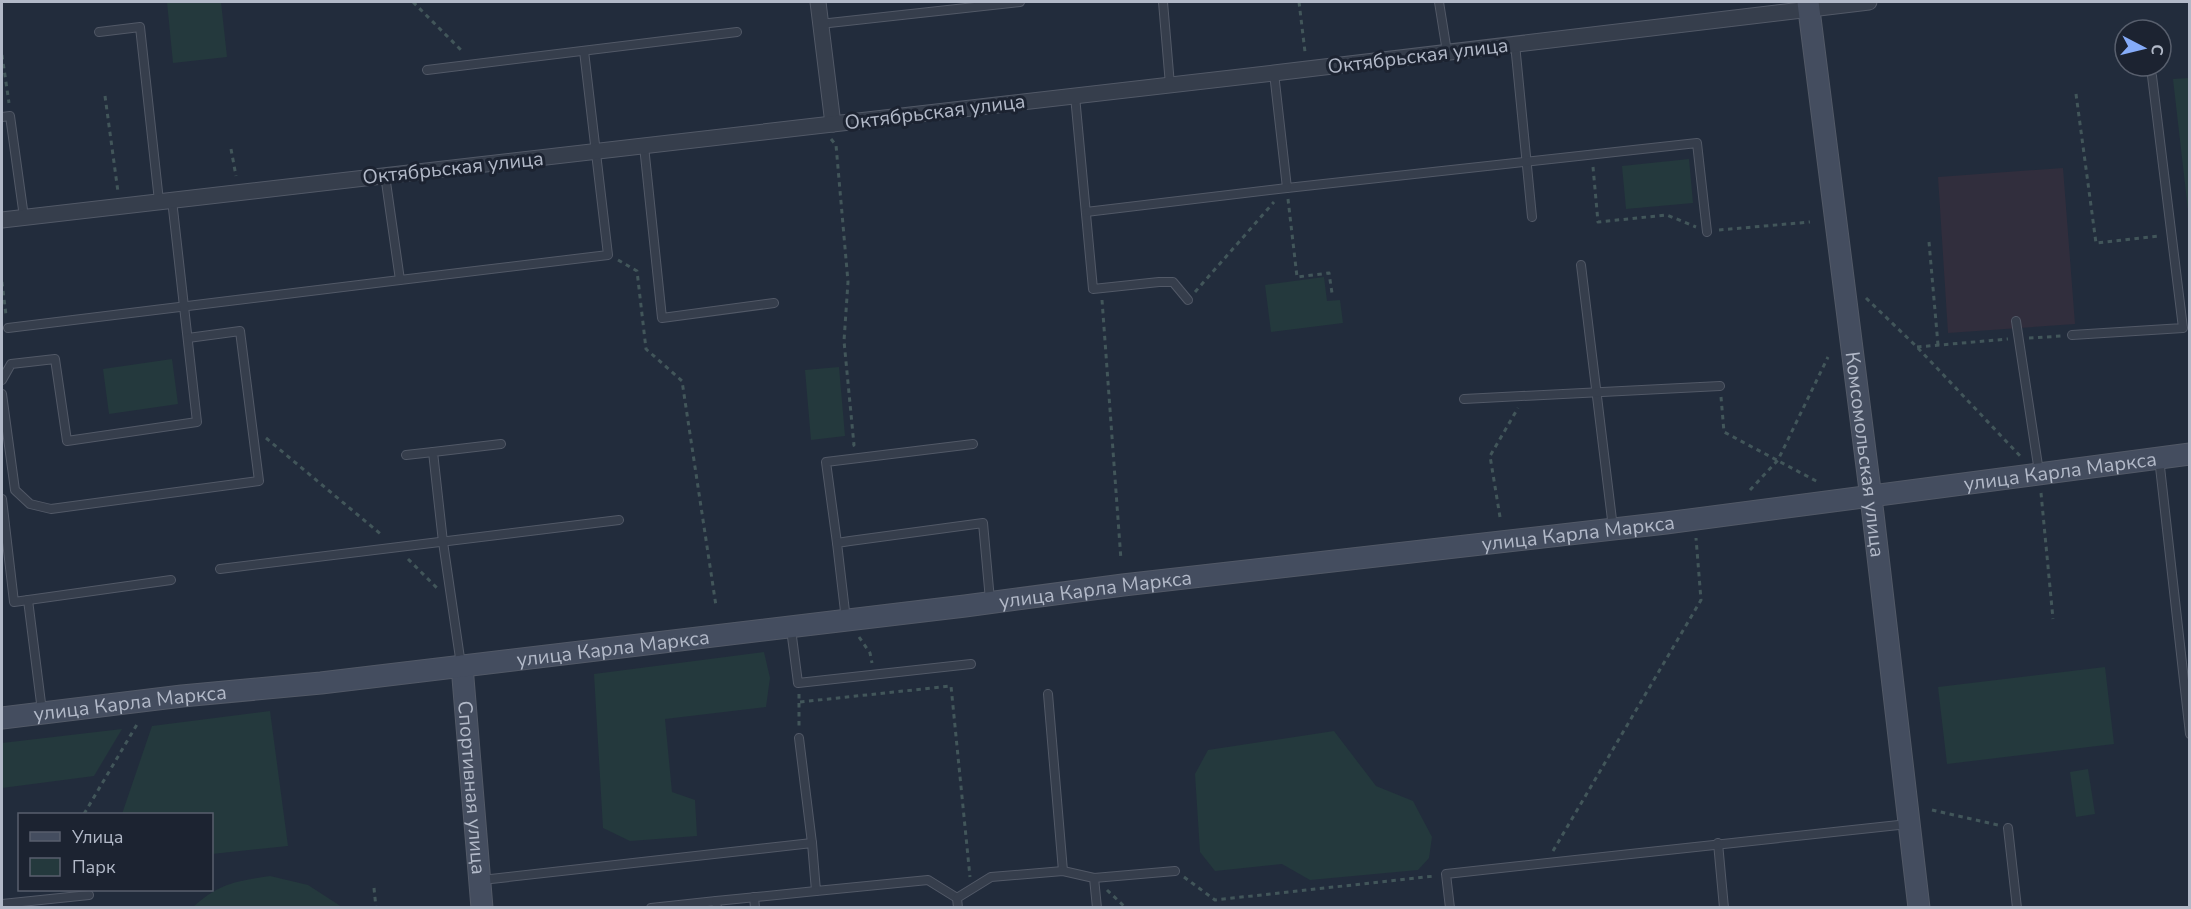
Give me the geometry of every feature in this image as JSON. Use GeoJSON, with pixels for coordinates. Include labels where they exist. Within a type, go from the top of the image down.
{"type":"FeatureCollection","features":[{"type":"Feature","properties":{"kind":"main road","name":"Комсомольская улица"},"geometry":{"type":"LineString","coordinates":[[1808,5],[1919,908]]}},
{"type":"Feature","properties":{"kind":"main road","name":"улица Карла Маркса"},"geometry":{"type":"LineString","coordinates":[[2,718],[182,696],[321,683],[846,621],[990,601],[1613,530],[2190,454]]}},
{"type":"Feature","properties":{"kind":"main road","name":"Спортивная улица"},"geometry":{"type":"LineString","coordinates":[[462,666],[482,908]]}},
{"type":"Feature","properties":{"kind":"street"},"geometry":{"type":"LineString","coordinates":[[818,2],[826,125]]}},
{"type":"Feature","properties":{"kind":"street","name":"Октябрьская улица"},"geometry":{"type":"LineString","coordinates":[[2,220],[1274,73],[1808,5],[1869,2]]}},
{"type":"Feature","properties":{"kind":"lane"},"geometry":{"type":"LineString","coordinates":[[820,24],[1020,2]]}},
{"type":"Feature","properties":{"kind":"lane"},"geometry":{"type":"LineString","coordinates":[[1163,2],[1170,85]]}},
{"type":"Feature","properties":{"kind":"lane"},"geometry":{"type":"LineString","coordinates":[[1439,2],[1447,52]]}},
{"type":"Feature","properties":{"kind":"lane"},"geometry":{"type":"LineString","coordinates":[[2,380],[11,364],[55,359],[67,441],[197,422],[184,306],[140,27],[99,32]]}},
{"type":"Feature","properties":{"kind":"lane"},"geometry":{"type":"LineString","coordinates":[[427,70],[737,32]]}},
{"type":"Feature","properties":{"kind":"lane"},"geometry":{"type":"LineString","coordinates":[[1515,44],[1532,217]]}},
{"type":"Feature","properties":{"kind":"lane"},"geometry":{"type":"LineString","coordinates":[[8,328],[608,255],[584,51]]}},
{"type":"Feature","properties":{"kind":"lane"},"geometry":{"type":"LineString","coordinates":[[1274,73],[1287,188]]}},
{"type":"Feature","properties":{"kind":"lane"},"geometry":{"type":"LineString","coordinates":[[2073,335],[2183,327],[2152,78]]}},
{"type":"Feature","properties":{"kind":"lane"},"geometry":{"type":"LineString","coordinates":[[1075,96],[1093,289],[1173,282],[1188,300]]}},
{"type":"Feature","properties":{"kind":"lane"},"geometry":{"type":"LineString","coordinates":[[6,116],[24,217]]}},
{"type":"Feature","properties":{"kind":"lane"},"geometry":{"type":"LineString","coordinates":[[1086,212],[1697,143],[1707,232]]}},
{"type":"Feature","properties":{"kind":"lane"},"geometry":{"type":"LineString","coordinates":[[644,146],[662,318],[774,303]]}},
{"type":"Feature","properties":{"kind":"lane"},"geometry":{"type":"LineString","coordinates":[[385,175],[400,280]]}},
{"type":"Feature","properties":{"kind":"lane"},"geometry":{"type":"LineString","coordinates":[[1581,265],[1613,530]]}},
{"type":"Feature","properties":{"kind":"lane"},"geometry":{"type":"LineString","coordinates":[[2016,321],[2039,473]]}},
{"type":"Feature","properties":{"kind":"lane"},"geometry":{"type":"LineString","coordinates":[[2,394],[15,490],[30,504],[51,508],[259,481],[240,331],[188,338]]}},
{"type":"Feature","properties":{"kind":"lane"},"geometry":{"type":"LineString","coordinates":[[1464,399],[1720,386]]}},
{"type":"Feature","properties":{"kind":"lane"},"geometry":{"type":"LineString","coordinates":[[406,455],[501,444]]}},
{"type":"Feature","properties":{"kind":"lane"},"geometry":{"type":"LineString","coordinates":[[846,621],[826,462],[973,444]]}},
{"type":"Feature","properties":{"kind":"lane"},"geometry":{"type":"LineString","coordinates":[[433,452],[443,542],[462,666]]}},
{"type":"Feature","properties":{"kind":"lane"},"geometry":{"type":"LineString","coordinates":[[2159,458],[2190,734]]}},
{"type":"Feature","properties":{"kind":"lane"},"geometry":{"type":"LineString","coordinates":[[2,499],[14,602],[171,580]]}},
{"type":"Feature","properties":{"kind":"lane"},"geometry":{"type":"LineString","coordinates":[[220,569],[620,520]]}},
{"type":"Feature","properties":{"kind":"lane"},"geometry":{"type":"LineString","coordinates":[[837,543],[983,523],[990,601]]}},
{"type":"Feature","properties":{"kind":"lane"},"geometry":{"type":"LineString","coordinates":[[28,600],[42,714]]}},
{"type":"Feature","properties":{"kind":"lane"},"geometry":{"type":"LineString","coordinates":[[791,627],[798,683],[971,664]]}},
{"type":"Feature","properties":{"kind":"lane"},"geometry":{"type":"LineString","coordinates":[[1048,694],[1063,871]]}},
{"type":"Feature","properties":{"kind":"lane"},"geometry":{"type":"LineString","coordinates":[[799,738],[816,891]]}},
{"type":"Feature","properties":{"kind":"lane"},"geometry":{"type":"LineString","coordinates":[[1450,908],[1446,874],[1545,865],[1718,843],[1909,823]]}},
{"type":"Feature","properties":{"kind":"lane"},"geometry":{"type":"LineString","coordinates":[[2008,828],[2017,908]]}},
{"type":"Feature","properties":{"kind":"lane"},"geometry":{"type":"LineString","coordinates":[[479,880],[812,843]]}},
{"type":"Feature","properties":{"kind":"lane"},"geometry":{"type":"LineString","coordinates":[[1718,843],[1724,908]]}},
{"type":"Feature","properties":{"kind":"lane"},"geometry":{"type":"LineString","coordinates":[[957,898],[991,877],[1063,871],[1094,878],[1175,871]]}},
{"type":"Feature","properties":{"kind":"lane"},"geometry":{"type":"LineString","coordinates":[[1094,878],[1097,908]]}},
{"type":"Feature","properties":{"kind":"lane"},"geometry":{"type":"LineString","coordinates":[[651,908],[716,904],[754,897],[928,880],[957,898]]}},
{"type":"Feature","properties":{"kind":"lane"},"geometry":{"type":"LineString","coordinates":[[2,904],[89,895]]}},
{"type":"Feature","properties":{"kind":"lane"},"geometry":{"type":"LineString","coordinates":[[754,897],[755,908]]}},
{"type":"Feature","properties":{"kind":"lane"},"geometry":{"type":"LineString","coordinates":[[957,898],[958,908]]}},
{"type":"Feature","properties":{"kind":"path"},"geometry":{"type":"LineString","coordinates":[[413,2],[475,64]]}},
{"type":"Feature","properties":{"kind":"path"},"geometry":{"type":"LineString","coordinates":[[1299,2],[1305,52]]}},
{"type":"Feature","properties":{"kind":"path"},"geometry":{"type":"LineString","coordinates":[[2,55],[6,116]]}},
{"type":"Feature","properties":{"kind":"path"},"geometry":{"type":"LineString","coordinates":[[2076,94],[2096,243],[2172,235]]}},
{"type":"Feature","properties":{"kind":"path"},"geometry":{"type":"LineString","coordinates":[[105,96],[120,206]]}},
{"type":"Feature","properties":{"kind":"path"},"geometry":{"type":"LineString","coordinates":[[826,125],[836,145],[848,282],[844,341],[854,445],[844,446]]}},
{"type":"Feature","properties":{"kind":"path"},"geometry":{"type":"LineString","coordinates":[[231,149],[236,176]]}},
{"type":"Feature","properties":{"kind":"path"},"geometry":{"type":"LineString","coordinates":[[1592,154],[1598,222],[1667,215],[1707,232],[1810,222]]}},
{"type":"Feature","properties":{"kind":"path"},"geometry":{"type":"LineString","coordinates":[[1287,188],[1297,277],[1329,273],[1332,293]]}},
{"type":"Feature","properties":{"kind":"path"},"geometry":{"type":"LineString","coordinates":[[1188,300],[1287,188]]}},
{"type":"Feature","properties":{"kind":"path"},"geometry":{"type":"LineString","coordinates":[[1929,242],[1938,345]]}},
{"type":"Feature","properties":{"kind":"path"},"geometry":{"type":"LineString","coordinates":[[608,255],[637,271],[646,349],[682,381],[716,606]]}},
{"type":"Feature","properties":{"kind":"path"},"geometry":{"type":"LineString","coordinates":[[1100,287],[1121,560]]}},
{"type":"Feature","properties":{"kind":"path"},"geometry":{"type":"LineString","coordinates":[[1866,298],[1917,347],[2039,473],[2053,620]]}},
{"type":"Feature","properties":{"kind":"path"},"geometry":{"type":"LineString","coordinates":[[1917,347],[2073,335]]}},
{"type":"Feature","properties":{"kind":"path"},"geometry":{"type":"LineString","coordinates":[[1750,490],[1778,460],[1828,357]]}},
{"type":"Feature","properties":{"kind":"path"},"geometry":{"type":"LineString","coordinates":[[1720,386],[1724,432],[1818,482]]}},
{"type":"Feature","properties":{"kind":"path"},"geometry":{"type":"LineString","coordinates":[[1500,517],[1490,456],[1525,396]]}},
{"type":"Feature","properties":{"kind":"path"},"geometry":{"type":"LineString","coordinates":[[252,426],[397,548],[453,604]]}},
{"type":"Feature","properties":{"kind":"path"},"geometry":{"type":"LineString","coordinates":[[1545,865],[1701,600],[1696,533]]}},
{"type":"Feature","properties":{"kind":"path"},"geometry":{"type":"LineString","coordinates":[[846,621],[870,653],[876,694]]}},
{"type":"Feature","properties":{"kind":"path"},"geometry":{"type":"LineString","coordinates":[[798,683],[799,738]]}},
{"type":"Feature","properties":{"kind":"path"},"geometry":{"type":"LineString","coordinates":[[800,702],[951,686],[972,890]]}},
{"type":"Feature","properties":{"kind":"path"},"geometry":{"type":"LineString","coordinates":[[85,813],[140,719]]}},
{"type":"Feature","properties":{"kind":"path"},"geometry":{"type":"LineString","coordinates":[[1932,810],[2008,828]]}},
{"type":"Feature","properties":{"kind":"path"},"geometry":{"type":"LineString","coordinates":[[1175,871],[1215,900],[1446,874]]}},
{"type":"Feature","properties":{"kind":"path"},"geometry":{"type":"LineString","coordinates":[[1094,878],[1126,908]]}},
{"type":"Feature","properties":{"kind":"path"},"geometry":{"type":"LineString","coordinates":[[374,888],[376,908]]}},
{"type":"Feature","properties":{"kind":"shaded area"},"geometry":{"type":"Polygon","coordinates":[[[2063,168],[2075,324],[1948,333],[1938,177],[2063,168]]]}},
{"type":"Feature","properties":{"kind":"green space"},"geometry":{"type":"Polygon","coordinates":[[[167,2],[221,2],[227,57],[173,63],[167,2]]]}},
{"type":"Feature","properties":{"kind":"green space"},"geometry":{"type":"Polygon","coordinates":[[[2190,78],[2189,219],[2173,79],[2190,78]]]}},
{"type":"Feature","properties":{"kind":"green space"},"geometry":{"type":"Polygon","coordinates":[[[1689,159],[1693,203],[1626,209],[1622,166],[1689,159]]]}},
{"type":"Feature","properties":{"kind":"green space"},"geometry":{"type":"Polygon","coordinates":[[[1324,277],[1327,301],[1340,300],[1343,323],[1271,332],[1265,285],[1324,277]]]}},
{"type":"Feature","properties":{"kind":"green space"},"geometry":{"type":"Polygon","coordinates":[[[172,359],[178,404],[109,414],[103,369],[172,359]]]}},
{"type":"Feature","properties":{"kind":"green space"},"geometry":{"type":"Polygon","coordinates":[[[839,367],[845,436],[811,440],[805,370],[839,367]]]}},
{"type":"Feature","properties":{"kind":"green space"},"geometry":{"type":"Polygon","coordinates":[[[764,652],[770,678],[766,707],[665,719],[672,792],[695,800],[697,836],[630,841],[603,828],[594,674],[764,652]]]}},
{"type":"Feature","properties":{"kind":"green space"},"geometry":{"type":"Polygon","coordinates":[[[2105,667],[2114,744],[1947,764],[1938,687],[2105,667]]]}},
{"type":"Feature","properties":{"kind":"green space"},"geometry":{"type":"Polygon","coordinates":[[[270,711],[288,846],[213,854],[213,813],[122,813],[152,726],[270,711]]]}},
{"type":"Feature","properties":{"kind":"green space"},"geometry":{"type":"Polygon","coordinates":[[[122,729],[94,776],[2,788],[2,743],[122,729]]]}},
{"type":"Feature","properties":{"kind":"green space"},"geometry":{"type":"Polygon","coordinates":[[[1334,731],[1376,786],[1413,801],[1432,837],[1429,858],[1418,870],[1310,880],[1282,864],[1215,871],[1200,852],[1195,774],[1208,750],[1334,731]]]}},
{"type":"Feature","properties":{"kind":"green space"},"geometry":{"type":"Polygon","coordinates":[[[2088,769],[2095,814],[2076,817],[2070,772],[2088,769]]]}},
{"type":"Feature","properties":{"kind":"green space"},"geometry":{"type":"Polygon","coordinates":[[[270,876],[308,885],[342,907],[193,907],[211,893],[229,884],[270,876]]]}}]}
